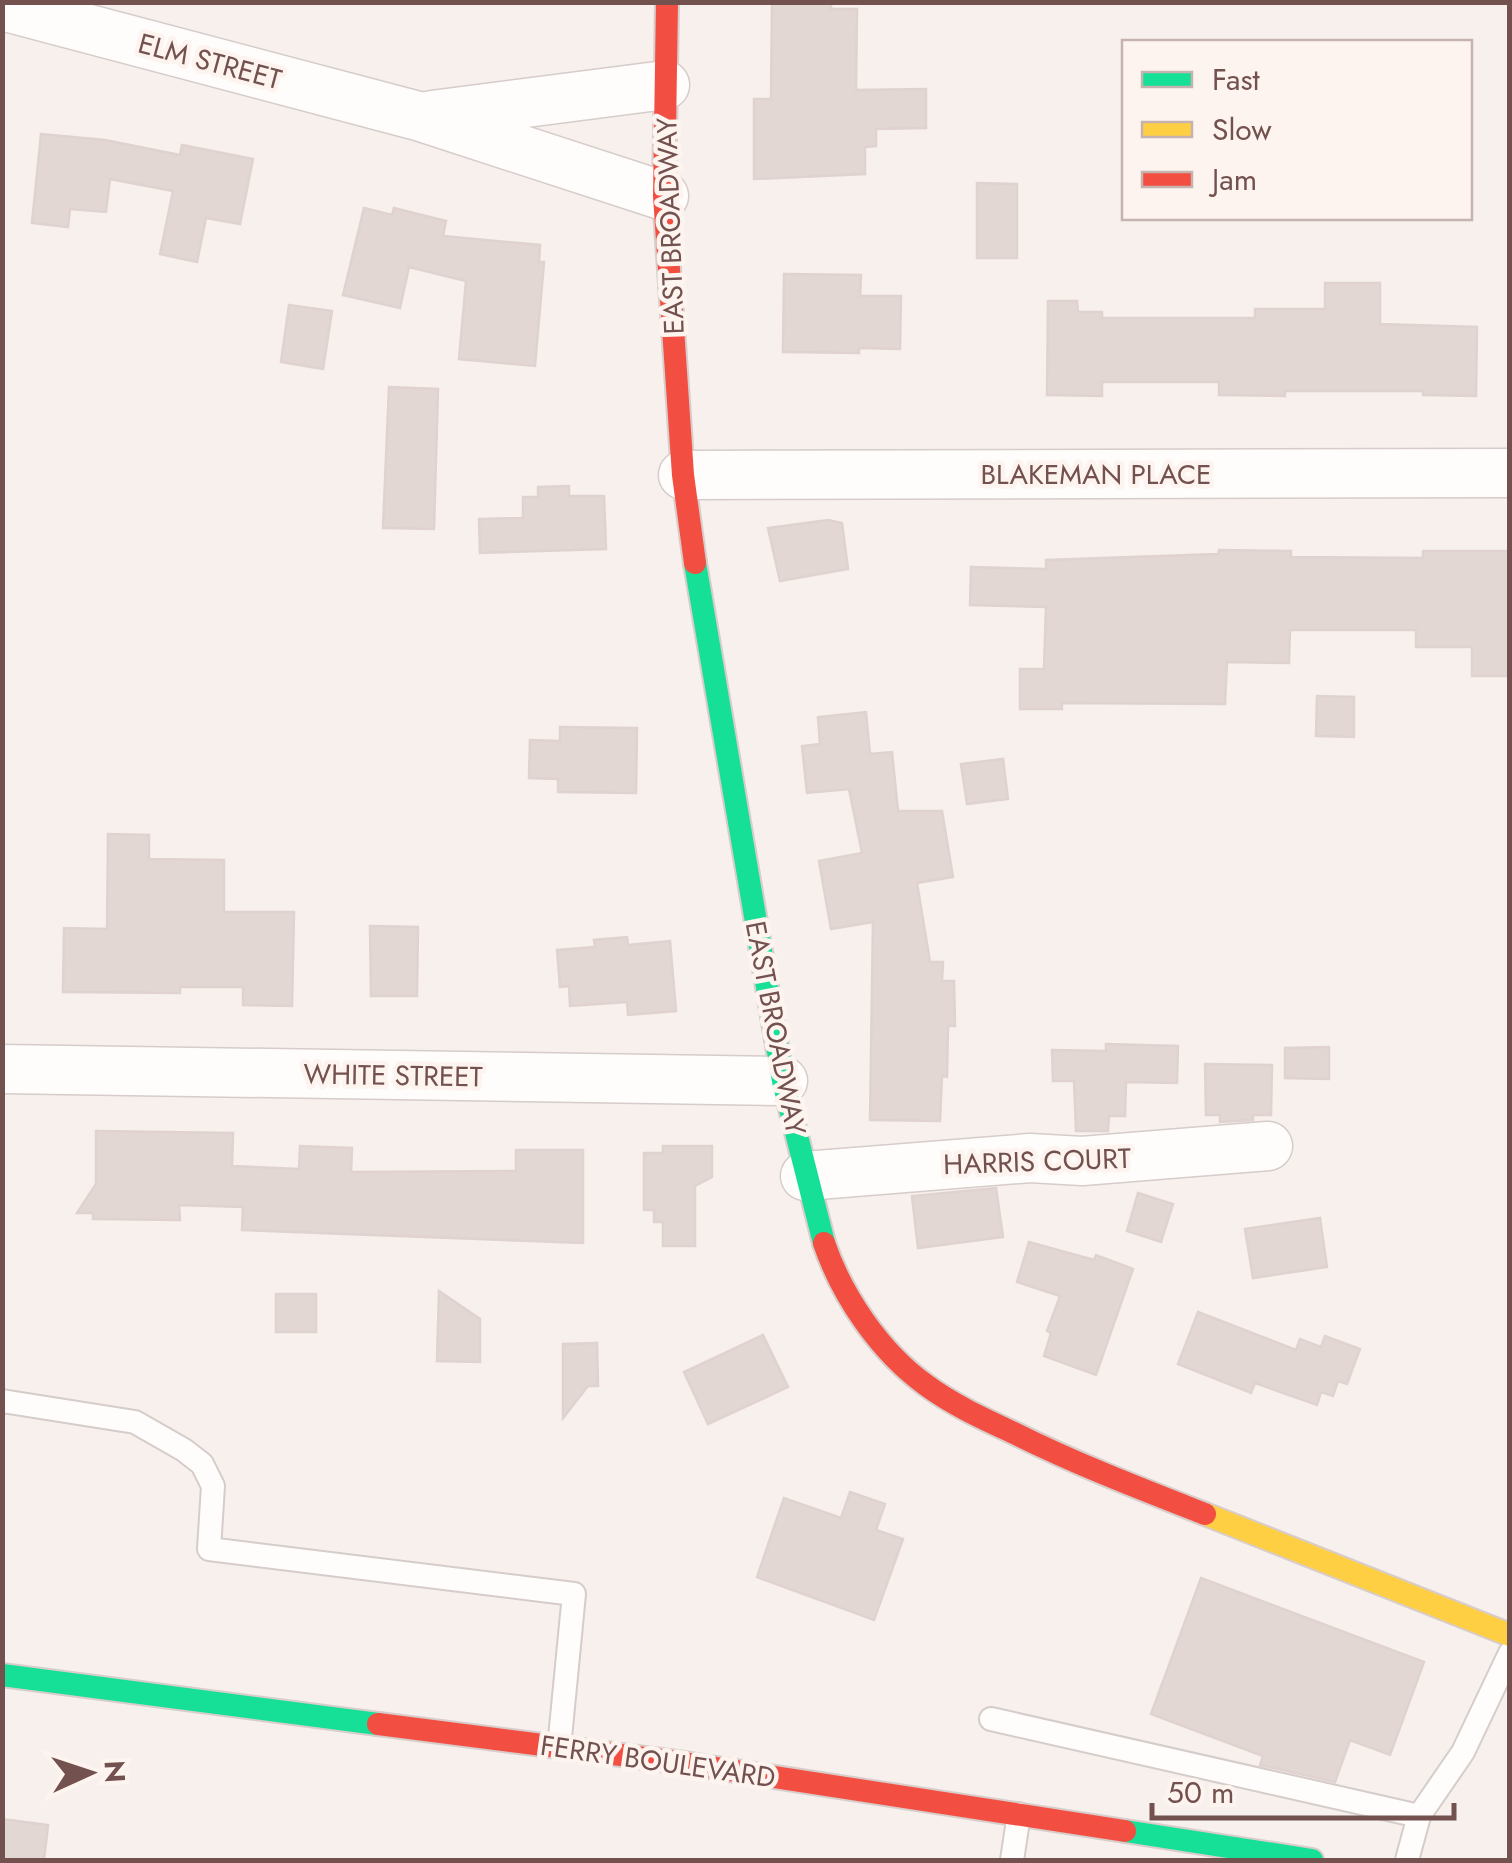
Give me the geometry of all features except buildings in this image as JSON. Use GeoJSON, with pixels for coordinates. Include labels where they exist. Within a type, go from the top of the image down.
{"type":"FeatureCollection","features":[{"type":"Feature","properties":{"kind":"street","name":"EAST BROADWAY"},"geometry":{"type":"LineString","coordinates":[[666,2],[664,196],[683,475],[706,634],[784,1081],[805,1176],[825,1247],[840,1280],[863,1318],[924,1384],[966,1410],[1071,1461],[1510,1635]]}},
{"type":"Feature","properties":{"kind":"street","name":"ELM STREET"},"geometry":{"type":"LineString","coordinates":[[2,6],[418,116],[664,196]]}},
{"type":"Feature","properties":{"kind":"street","name":"ELM STREET"},"geometry":{"type":"LineString","coordinates":[[418,116],[665,85]]}},
{"type":"Feature","properties":{"kind":"street","name":"BLAKEMAN PLACE"},"geometry":{"type":"LineString","coordinates":[[683,475],[1510,473]]}},
{"type":"Feature","properties":{"kind":"street","name":"WHITE STREET"},"geometry":{"type":"LineString","coordinates":[[2,1070],[784,1081]]}},
{"type":"Feature","properties":{"kind":"street","name":"HARRIS COURT"},"geometry":{"type":"LineString","coordinates":[[805,1176],[1030,1158],[1082,1161],[1268,1146]]}},
{"type":"Feature","properties":{"kind":"street","name":"FERRY BOULEVARD"},"geometry":{"type":"LineString","coordinates":[[2,1675],[684,1763],[1312,1860]]}},
{"type":"Feature","properties":{"kind":"lane"},"geometry":{"type":"LineString","coordinates":[[2,1401],[135,1422],[184,1450],[202,1464],[213,1486],[209,1549],[574,1594],[558,1748]]}},
{"type":"Feature","properties":{"kind":"lane"},"geometry":{"type":"LineString","coordinates":[[1407,1860],[1419,1816],[1463,1752],[1510,1653]]}},
{"type":"Feature","properties":{"kind":"lane"},"geometry":{"type":"LineString","coordinates":[[991,1719],[1419,1816]]}},
{"type":"Feature","properties":{"kind":"lane"},"geometry":{"type":"LineString","coordinates":[[1012,1860],[1019,1814]]}},
{"type":"Feature","properties":{"kind":"traffic: fast"},"geometry":{"type":"LineString","coordinates":[[695,563],[783,1081],[824,1243]]}},
{"type":"Feature","properties":{"kind":"traffic: fast"},"geometry":{"type":"LineString","coordinates":[[2,1675],[378,1724]]}},
{"type":"Feature","properties":{"kind":"traffic: fast"},"geometry":{"type":"LineString","coordinates":[[1125,1831],[1312,1860]]}},
{"type":"Feature","properties":{"kind":"traffic: slow"},"geometry":{"type":"LineString","coordinates":[[1205,1514],[1510,1635]]}},
{"type":"Feature","properties":{"kind":"traffic: jam"},"geometry":{"type":"LineString","coordinates":[[667,2],[664,196],[683,475],[695,563]]}},
{"type":"Feature","properties":{"kind":"traffic: jam"},"geometry":{"type":"LineString","coordinates":[[824,1243],[841,1283],[864,1321],[893,1356],[926,1385],[1037,1444],[1205,1514]]}},
{"type":"Feature","properties":{"kind":"traffic: jam"},"geometry":{"type":"LineString","coordinates":[[378,1724],[684,1763],[1125,1831]]}}]}
